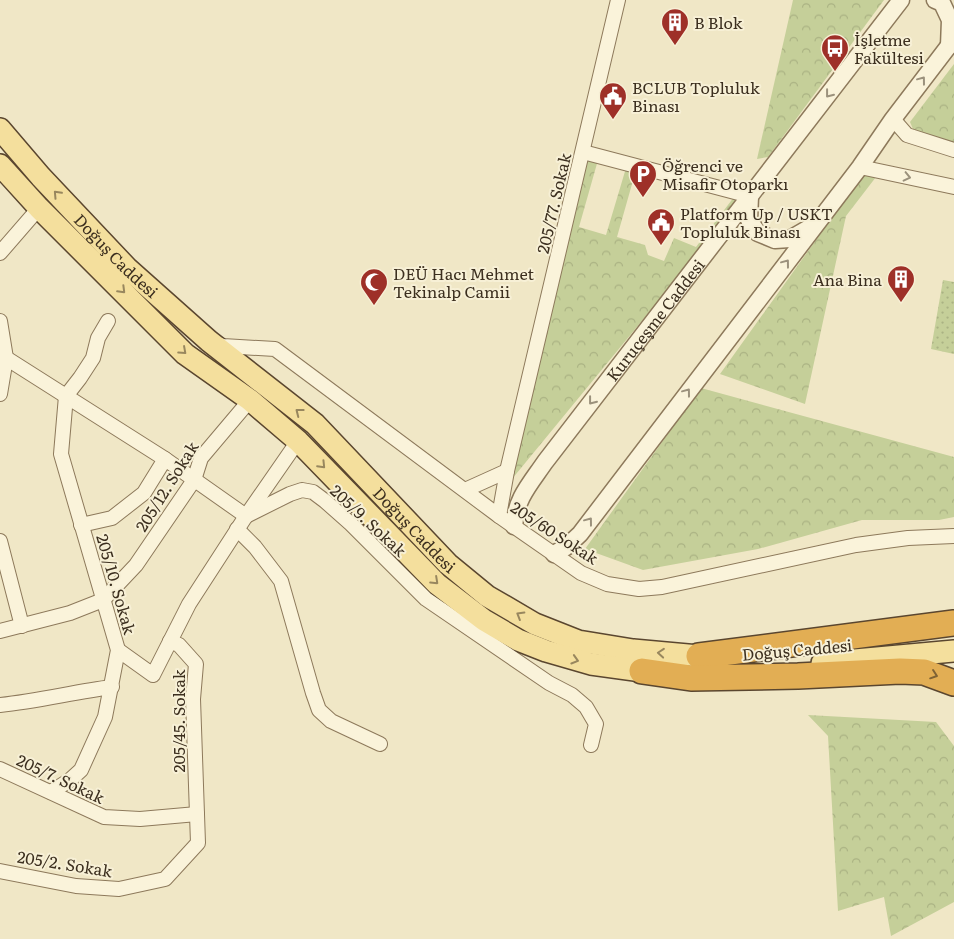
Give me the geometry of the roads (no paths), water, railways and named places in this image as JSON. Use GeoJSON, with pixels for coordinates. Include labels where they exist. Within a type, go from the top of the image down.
{"type":"FeatureCollection","features":[{"type":"Feature","properties":{"kind":"highway"},"geometry":{"type":"LineString","coordinates":[[699,656],[954,623]]}},
{"type":"Feature","properties":{"kind":"highway"},"geometry":{"type":"LineString","coordinates":[[642,671],[691,678],[798,676],[900,671],[924,672],[954,683]]}},
{"type":"Feature","properties":{"kind":"main road","name":"Doğuş Caddesi"},"geometry":{"type":"LineString","coordinates":[[0,129],[126,268],[248,373],[315,424],[448,564],[487,596],[535,624],[578,641],[633,650],[699,656],[758,654],[954,633]]}},
{"type":"Feature","properties":{"kind":"main road","name":"Doğuş Caddesi"},"geometry":{"type":"LineString","coordinates":[[3,172],[185,354],[250,400],[298,441],[437,584],[484,620],[518,640],[546,651],[591,664],[642,671],[746,669],[954,651]]}},
{"type":"Feature","properties":{"kind":"street","name":"205/77. Sokak"},"geometry":{"type":"LineString","coordinates":[[499,516],[507,471],[618,0]]}},
{"type":"Feature","properties":{"kind":"street","name":"Kuruçeşme Caddesi"},"geometry":{"type":"LineString","coordinates":[[514,526],[515,512],[521,496],[901,0]]}},
{"type":"Feature","properties":{"kind":"street"},"geometry":{"type":"LineString","coordinates":[[554,554],[566,547],[580,534],[860,167],[893,119],[951,42],[950,20],[942,3],[935,0]]}},
{"type":"Feature","properties":{"kind":"street"},"geometry":{"type":"LineString","coordinates":[[893,119],[907,135],[954,150]]}},
{"type":"Feature","properties":{"kind":"street"},"geometry":{"type":"LineString","coordinates":[[583,152],[750,196],[749,220],[758,233],[774,240],[790,238],[815,224]]}},
{"type":"Feature","properties":{"kind":"street"},"geometry":{"type":"LineString","coordinates":[[860,167],[954,188]]}},
{"type":"Feature","properties":{"kind":"street"},"geometry":{"type":"LineString","coordinates":[[0,253],[39,208]]}},
{"type":"Feature","properties":{"kind":"street"},"geometry":{"type":"LineString","coordinates":[[66,396],[93,358],[98,338],[108,321]]}},
{"type":"Feature","properties":{"kind":"street"},"geometry":{"type":"LineString","coordinates":[[0,322],[6,358],[0,394]]}},
{"type":"Feature","properties":{"kind":"street","name":"205/60 Sokak"},"geometry":{"type":"LineString","coordinates":[[210,341],[223,346],[275,349],[499,516],[581,573],[607,584],[638,589],[662,587],[856,545],[908,538],[954,536]]}},
{"type":"Feature","properties":{"kind":"street"},"geometry":{"type":"LineString","coordinates":[[246,348],[241,358],[248,373]]}},
{"type":"Feature","properties":{"kind":"street"},"geometry":{"type":"LineString","coordinates":[[6,358],[165,459],[246,516]]}},
{"type":"Feature","properties":{"kind":"street","name":"205/10. Sokak"},"geometry":{"type":"LineString","coordinates":[[51,792],[70,780],[81,770],[105,717],[118,650],[61,454],[66,396]]}},
{"type":"Feature","properties":{"kind":"street","name":"205/12. Sokak"},"geometry":{"type":"LineString","coordinates":[[0,632],[70,613],[103,600],[136,565],[194,480],[201,458],[250,400]]}},
{"type":"Feature","properties":{"kind":"street"},"geometry":{"type":"LineString","coordinates":[[118,650],[153,675],[189,604],[237,529],[298,441]]}},
{"type":"Feature","properties":{"kind":"street"},"geometry":{"type":"LineString","coordinates":[[81,525],[112,518],[144,494],[165,459]]}},
{"type":"Feature","properties":{"kind":"street"},"geometry":{"type":"LineString","coordinates":[[465,490],[507,471]]}},
{"type":"Feature","properties":{"kind":"street","name":"205/9. Sokak"},"geometry":{"type":"LineString","coordinates":[[246,516],[290,494],[302,490],[313,492],[351,524],[426,599],[550,683],[572,695],[586,707],[596,724],[591,746]]}},
{"type":"Feature","properties":{"kind":"street"},"geometry":{"type":"LineString","coordinates":[[237,529],[255,546],[281,581],[312,694],[319,710],[331,721],[380,744]]}},
{"type":"Feature","properties":{"kind":"street"},"geometry":{"type":"LineString","coordinates":[[1,549],[22,626]]}},
{"type":"Feature","properties":{"kind":"street","name":"205/45. Sokak"},"geometry":{"type":"LineString","coordinates":[[170,641],[179,646],[196,664],[193,699],[197,814]]}},
{"type":"Feature","properties":{"kind":"street"},"geometry":{"type":"LineString","coordinates":[[0,705],[112,687]]}},
{"type":"Feature","properties":{"kind":"street","name":"205/7. Sokak"},"geometry":{"type":"LineString","coordinates":[[0,769],[104,816],[140,819],[197,814]]}},
{"type":"Feature","properties":{"kind":"street","name":"205/2. Sokak"},"geometry":{"type":"LineString","coordinates":[[0,871],[76,886],[119,889],[165,879],[198,843],[197,814]]}},
{"type":"Feature","properties":{"kind":"place","name":"B Blok"},"geometry":{"type":"Point","coordinates":[675,46]}},
{"type":"Feature","properties":{"kind":"place","name":"İşletme Fakültesi"},"geometry":{"type":"Point","coordinates":[835,72]}},
{"type":"Feature","properties":{"kind":"place","name":"BCLUB Topluluk Binası"},"geometry":{"type":"Point","coordinates":[613,120]}},
{"type":"Feature","properties":{"kind":"place","name":"Öğrenci ve Misafir Otoparkı"},"geometry":{"type":"Point","coordinates":[643,198]}},
{"type":"Feature","properties":{"kind":"place","name":"Platform Up / USKT Topluluk Binası"},"geometry":{"type":"Point","coordinates":[661,246]}},
{"type":"Feature","properties":{"kind":"place","name":"Ana Bina"},"geometry":{"type":"Point","coordinates":[901,303]}},
{"type":"Feature","properties":{"kind":"place","name":"DEÜ Hacı Mehmet Tekinalp Camii"},"geometry":{"type":"Point","coordinates":[374,306]}}]}
